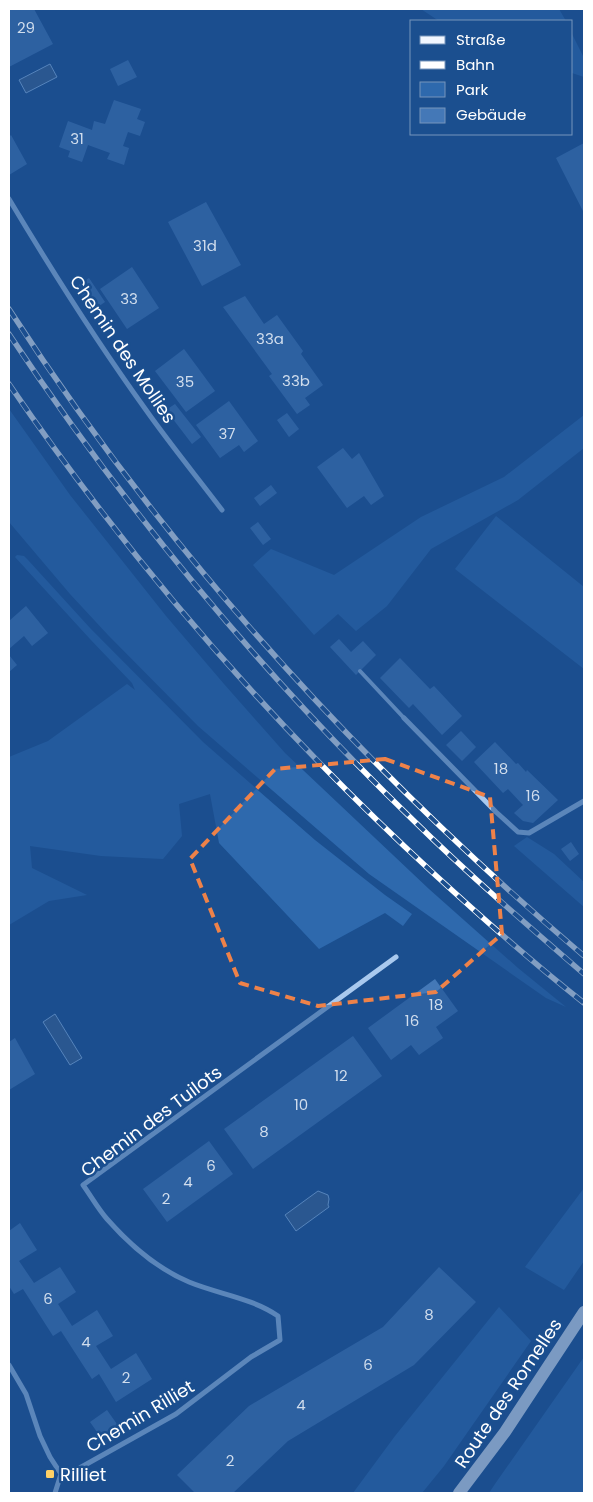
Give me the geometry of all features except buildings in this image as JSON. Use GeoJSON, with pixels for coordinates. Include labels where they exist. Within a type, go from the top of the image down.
{"type":"FeatureCollection","features":[{"type":"Feature","properties":{"kind":"main road","name":"Route des Romelles"},"geometry":{"type":"LineString","coordinates":[[460,1493],[505,1432],[583,1317]]}},
{"type":"Feature","properties":{"kind":"street","name":"Chemin des Mollies"},"geometry":{"type":"LineString","coordinates":[[9,199],[56,276],[116,367],[146,410],[222,510]]}},
{"type":"Feature","properties":{"kind":"street"},"geometry":{"type":"LineString","coordinates":[[404,718],[489,806],[518,832],[529,833],[584,801]]}},
{"type":"Feature","properties":{"kind":"street","name":"Chemin des Tuilots"},"geometry":{"type":"LineString","coordinates":[[280,1340],[278,1316],[260,1306],[188,1281],[164,1269],[106,1218],[83,1185],[396,957]]}},
{"type":"Feature","properties":{"kind":"street","name":"Chemin Rilliet"},"geometry":{"type":"LineString","coordinates":[[61,1474],[76,1470],[176,1414],[251,1357],[280,1340]]}},
{"type":"Feature","properties":{"kind":"street"},"geometry":{"type":"LineString","coordinates":[[9,1365],[26,1394],[40,1436],[61,1474],[55,1493]]}},
{"type":"Feature","properties":{"kind":"lane"},"geometry":{"type":"LineString","coordinates":[[360,671],[404,718]]}},
{"type":"Feature","properties":{"kind":"highlighted area"},"geometry":{"type":"Polygon","coordinates":[[[385,759],[490,797],[502,934],[436,992],[318,1006],[240,983],[190,859],[275,769],[385,759]]]}},
{"type":"Feature","properties":{"kind":"green space"},"geometry":{"type":"Polygon","coordinates":[[[421,9],[559,9],[565,20],[438,20],[421,9]]]}},
{"type":"Feature","properties":{"kind":"green space"},"geometry":{"type":"Polygon","coordinates":[[[573,36],[584,58],[584,77],[573,73],[573,36]]]}},
{"type":"Feature","properties":{"kind":"green space"},"geometry":{"type":"Polygon","coordinates":[[[9,409],[70,495],[166,616],[285,753],[429,889],[518,968],[566,1007],[546,998],[369,874],[198,726],[108,635],[70,594],[9,522],[9,409]]]}},
{"type":"Feature","properties":{"kind":"green space"},"geometry":{"type":"Polygon","coordinates":[[[584,415],[584,448],[518,500],[431,549],[387,606],[356,631],[338,614],[314,635],[253,565],[271,549],[334,575],[421,517],[504,477],[584,415]]]}},
{"type":"Feature","properties":{"kind":"green space"},"geometry":{"type":"Polygon","coordinates":[[[496,516],[584,587],[584,669],[455,569],[496,516]]]}},
{"type":"Feature","properties":{"kind":"green space"},"geometry":{"type":"Polygon","coordinates":[[[17,555],[24,556],[28,560],[90,628],[203,742],[315,840],[412,914],[403,926],[385,913],[319,949],[219,843],[210,794],[179,804],[182,836],[163,859],[101,856],[30,846],[32,868],[87,895],[49,901],[9,925],[9,757],[48,741],[127,684],[135,690],[132,683],[15,557],[17,555]]]}},
{"type":"Feature","properties":{"kind":"green space"},"geometry":{"type":"Polygon","coordinates":[[[527,837],[554,854],[584,882],[584,907],[514,846],[527,837]]]}},
{"type":"Feature","properties":{"kind":"green space"},"geometry":{"type":"Polygon","coordinates":[[[584,1188],[584,1261],[564,1290],[525,1267],[584,1188]]]}},
{"type":"Feature","properties":{"kind":"green space"},"geometry":{"type":"Polygon","coordinates":[[[499,1307],[531,1341],[444,1466],[422,1493],[353,1493],[395,1436],[499,1307]]]}},
{"type":"Feature","properties":{"kind":"green space"},"geometry":{"type":"Polygon","coordinates":[[[584,1357],[584,1493],[489,1493],[495,1484],[584,1357]]]}},
{"type":"Feature","properties":{"kind":"shaded area"},"geometry":{"type":"Polygon","coordinates":[[[50,64],[57,77],[26,93],[19,80],[50,64]]]}},
{"type":"Feature","properties":{"kind":"shaded area"},"geometry":{"type":"Polygon","coordinates":[[[55,1014],[82,1058],[70,1065],[43,1022],[55,1014]]]}},
{"type":"Feature","properties":{"kind":"shaded area"},"geometry":{"type":"Polygon","coordinates":[[[318,1191],[328,1195],[329,1207],[296,1231],[285,1215],[318,1191]]]}},
{"type":"Feature","properties":{"kind":"railway"},"geometry":{"type":"LineString","coordinates":[[9,309],[70,399],[134,487],[273,654],[423,810],[502,884],[584,956]]}},
{"type":"Feature","properties":{"kind":"railway"},"geometry":{"type":"LineString","coordinates":[[9,334],[100,464],[148,526],[249,648],[302,707],[434,840],[519,918],[584,974]]}},
{"type":"Feature","properties":{"kind":"railway"},"geometry":{"type":"LineString","coordinates":[[9,384],[104,515],[207,640],[260,700],[316,759],[432,872],[545,972],[584,1003]]}},
{"type":"Feature","properties":{"kind":"place","name":"Rilliet"},"geometry":{"type":"Point","coordinates":[50,1474]}}]}
